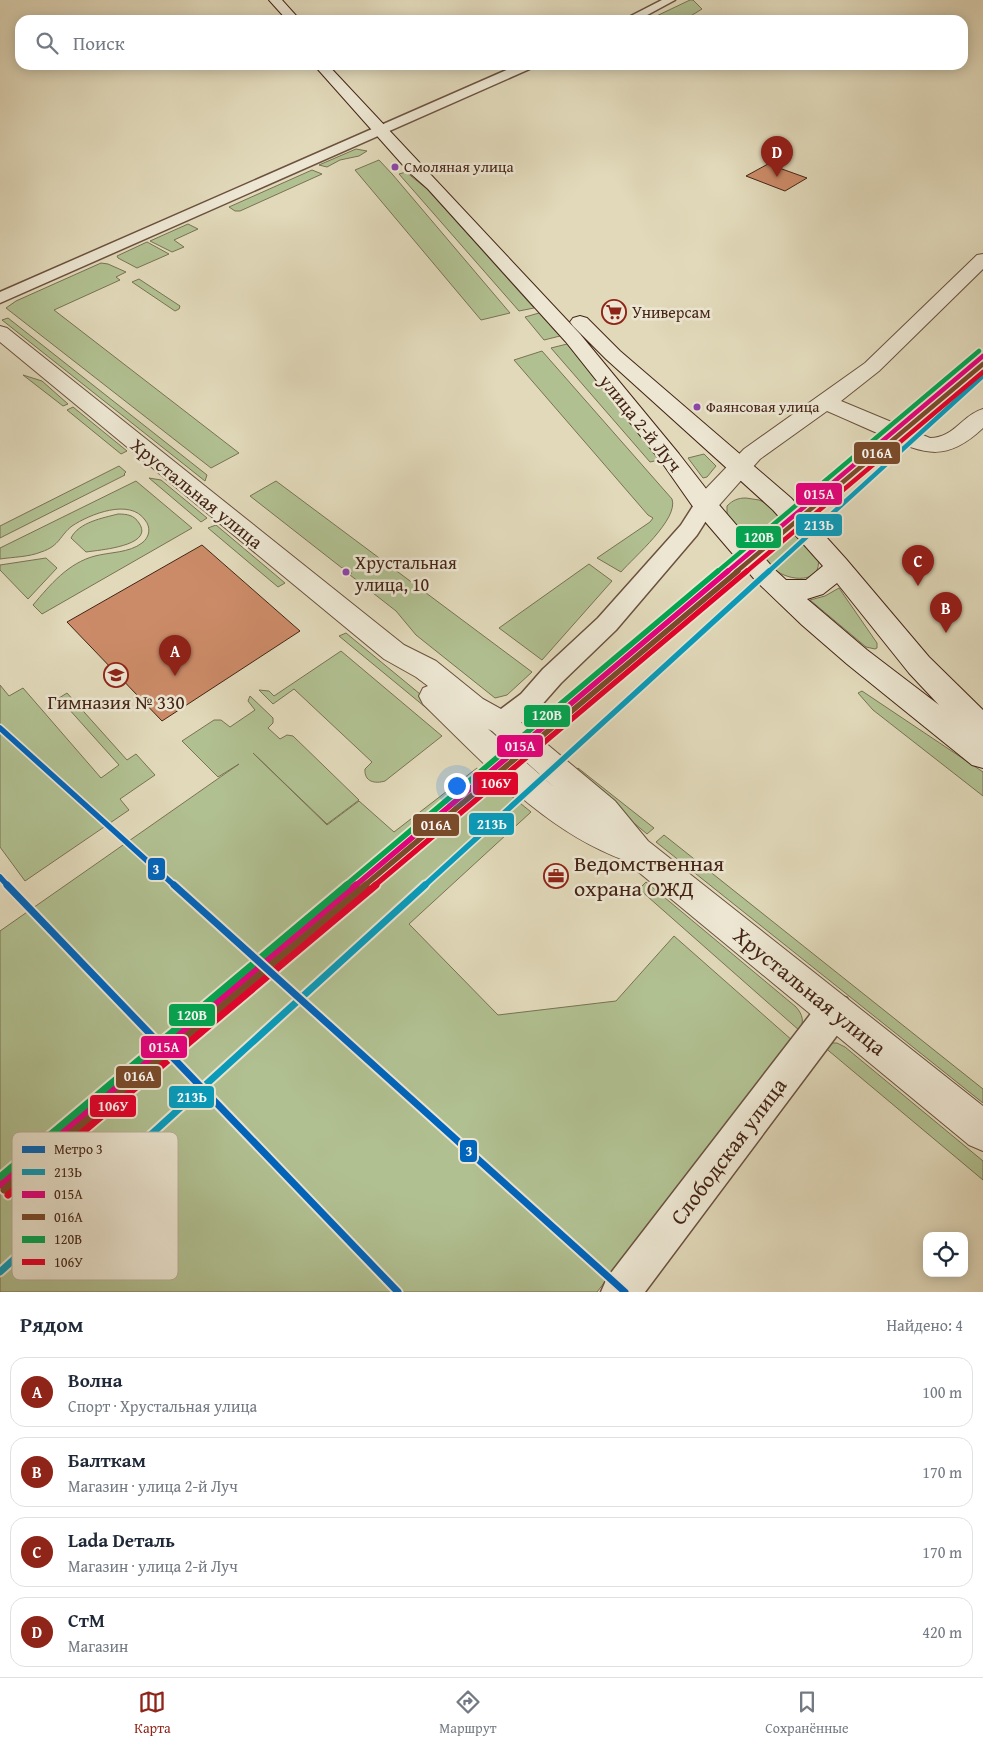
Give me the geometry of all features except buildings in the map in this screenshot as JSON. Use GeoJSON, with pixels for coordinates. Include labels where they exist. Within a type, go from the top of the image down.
{"type":"FeatureCollection","features":[{"type":"Feature","properties":{"kind":"main road"},"geometry":{"type":"LineString","coordinates":[[262,0],[276,15]]}},
{"type":"Feature","properties":{"kind":"main road"},"geometry":{"type":"LineString","coordinates":[[275,0],[289,15]]}},
{"type":"Feature","properties":{"kind":"main road","name":"улица 2-й Луч"},"geometry":{"type":"LineString","coordinates":[[327,70],[387,123],[607,350],[789,511],[837,565],[870,608],[919,665],[951,699],[983,728]]}},
{"type":"Feature","properties":{"kind":"main road"},"geometry":{"type":"LineString","coordinates":[[342,70],[358,85]]}},
{"type":"Feature","properties":{"kind":"main road","name":"улица 2-й Луч"},"geometry":{"type":"LineString","coordinates":[[387,123],[416,170],[434,186],[573,338],[671,459],[705,505],[765,574],[857,657],[983,756]]}},
{"type":"Feature","properties":{"kind":"main road"},"geometry":{"type":"LineString","coordinates":[[705,505],[752,454],[872,367],[983,260]]}},
{"type":"Feature","properties":{"kind":"main road","name":"Хрустальная улица"},"geometry":{"type":"LineString","coordinates":[[0,332],[394,652],[426,669],[473,707],[502,723],[604,811],[638,851],[983,1131]]}},
{"type":"Feature","properties":{"kind":"main road"},"geometry":{"type":"LineString","coordinates":[[826,402],[928,446],[938,446],[952,442],[983,416]]}},
{"type":"Feature","properties":{"kind":"main road"},"geometry":{"type":"LineString","coordinates":[[780,588],[796,591],[808,590],[822,585],[837,565]]}},
{"type":"Feature","properties":{"kind":"main road","name":"Хрустальная улица"},"geometry":{"type":"LineString","coordinates":[[394,652],[414,679],[535,789],[586,827],[638,851]]}},
{"type":"Feature","properties":{"kind":"street"},"geometry":{"type":"LineString","coordinates":[[639,15],[670,0]]}},
{"type":"Feature","properties":{"kind":"street"},"geometry":{"type":"LineString","coordinates":[[0,298],[387,123],[516,70]]}},
{"type":"Feature","properties":{"kind":"street"},"geometry":{"type":"LineString","coordinates":[[502,723],[530,701],[552,676],[607,624],[689,530],[705,505]]}},
{"type":"Feature","properties":{"kind":"street","name":"Слободская улица"},"geometry":{"type":"LineString","coordinates":[[621,1292],[835,1010]]}},
{"type":"Feature","properties":{"kind":"green space"},"geometry":{"type":"Polygon","coordinates":[[[690,0],[693,0],[702,9],[692,15],[658,15],[690,0]]]}},
{"type":"Feature","properties":{"kind":"green space"},"geometry":{"type":"Polygon","coordinates":[[[356,149],[367,151],[359,156],[340,160],[327,167],[319,165],[356,149]]]}},
{"type":"Feature","properties":{"kind":"green space"},"geometry":{"type":"Polygon","coordinates":[[[379,160],[510,313],[481,320],[355,170],[379,160]]]}},
{"type":"Feature","properties":{"kind":"green space"},"geometry":{"type":"Polygon","coordinates":[[[312,170],[322,174],[240,211],[235,211],[229,207],[312,170]]]}},
{"type":"Feature","properties":{"kind":"green space"},"geometry":{"type":"Polygon","coordinates":[[[406,172],[427,189],[534,308],[519,311],[399,174],[406,172]]]}},
{"type":"Feature","properties":{"kind":"green space"},"geometry":{"type":"Polygon","coordinates":[[[188,224],[198,229],[174,240],[184,247],[172,252],[150,241],[188,224]]]}},
{"type":"Feature","properties":{"kind":"green space"},"geometry":{"type":"Polygon","coordinates":[[[147,242],[169,254],[137,268],[118,258],[117,256],[147,242]]]}},
{"type":"Feature","properties":{"kind":"green space"},"geometry":{"type":"Polygon","coordinates":[[[101,263],[126,272],[116,277],[120,280],[54,310],[239,453],[211,468],[6,308],[16,301],[101,263]]]}},
{"type":"Feature","properties":{"kind":"green space"},"geometry":{"type":"Polygon","coordinates":[[[139,279],[180,306],[179,309],[175,311],[132,282],[139,279]]]}},
{"type":"Feature","properties":{"kind":"green space"},"geometry":{"type":"Polygon","coordinates":[[[539,313],[560,336],[544,340],[525,317],[539,313]]]}},
{"type":"Feature","properties":{"kind":"green space"},"geometry":{"type":"Polygon","coordinates":[[[8,318],[207,475],[205,481],[2,320],[8,318]]]}},
{"type":"Feature","properties":{"kind":"green space"},"geometry":{"type":"Polygon","coordinates":[[[567,344],[659,460],[650,462],[551,348],[567,344]]]}},
{"type":"Feature","properties":{"kind":"green space"},"geometry":{"type":"Polygon","coordinates":[[[542,351],[672,499],[669,517],[645,548],[621,572],[597,558],[650,522],[653,518],[648,515],[514,360],[542,351]]]}},
{"type":"Feature","properties":{"kind":"green space"},"geometry":{"type":"Polygon","coordinates":[[[23,375],[42,381],[68,404],[63,406],[23,375]]]}},
{"type":"Feature","properties":{"kind":"green space"},"geometry":{"type":"Polygon","coordinates":[[[73,407],[127,451],[121,454],[67,410],[73,407]]]}},
{"type":"Feature","properties":{"kind":"green space"},"geometry":{"type":"Polygon","coordinates":[[[704,454],[716,466],[707,477],[703,478],[688,458],[704,454]]]}},
{"type":"Feature","properties":{"kind":"green space"},"geometry":{"type":"Polygon","coordinates":[[[119,466],[126,472],[125,475],[0,538],[0,526],[119,466]]]}},
{"type":"Feature","properties":{"kind":"green space"},"geometry":{"type":"Polygon","coordinates":[[[149,478],[161,480],[207,518],[201,522],[149,478]]]}},
{"type":"Feature","properties":{"kind":"green space"},"geometry":{"type":"Polygon","coordinates":[[[136,481],[192,528],[42,614],[33,605],[68,569],[85,559],[137,546],[145,541],[148,535],[147,523],[138,513],[130,510],[110,510],[80,521],[68,529],[52,547],[36,554],[0,559],[0,548],[136,481]]]}},
{"type":"Feature","properties":{"kind":"green space"},"geometry":{"type":"Polygon","coordinates":[[[276,481],[532,672],[507,695],[495,698],[416,635],[396,611],[350,575],[352,573],[344,567],[342,568],[250,496],[276,481]]]}},
{"type":"Feature","properties":{"kind":"green space"},"geometry":{"type":"Polygon","coordinates":[[[740,498],[759,500],[770,505],[818,558],[818,566],[815,573],[804,578],[796,578],[774,569],[727,514],[727,506],[729,504],[740,498]]]}},
{"type":"Feature","properties":{"kind":"green space"},"geometry":{"type":"Polygon","coordinates":[[[118,514],[135,518],[139,523],[142,531],[133,542],[113,548],[86,552],[71,538],[85,524],[118,514]]]}},
{"type":"Feature","properties":{"kind":"green space"},"geometry":{"type":"Polygon","coordinates":[[[216,525],[285,583],[278,587],[208,528],[216,525]]]}},
{"type":"Feature","properties":{"kind":"green space"},"geometry":{"type":"Polygon","coordinates":[[[46,558],[57,568],[28,599],[0,570],[0,565],[46,558]]]}},
{"type":"Feature","properties":{"kind":"green space"},"geometry":{"type":"Polygon","coordinates":[[[589,564],[612,581],[542,660],[499,628],[589,564]]]}},
{"type":"Feature","properties":{"kind":"green space"},"geometry":{"type":"Polygon","coordinates":[[[839,588],[877,643],[877,648],[866,647],[810,600],[825,596],[839,588]]]}},
{"type":"Feature","properties":{"kind":"green space"},"geometry":{"type":"Polygon","coordinates":[[[346,633],[420,694],[433,709],[430,711],[339,636],[346,633]]]}},
{"type":"Feature","properties":{"kind":"green space"},"geometry":{"type":"Polygon","coordinates":[[[341,651],[442,736],[385,781],[374,782],[366,777],[365,769],[372,762],[294,689],[273,704],[259,690],[269,691],[274,696],[341,651]]]}},
{"type":"Feature","properties":{"kind":"green space"},"geometry":{"type":"Polygon","coordinates":[[[0,685],[9,696],[23,688],[101,778],[119,765],[59,698],[67,693],[127,760],[136,754],[155,775],[120,799],[129,810],[25,881],[0,847],[0,685]]]}},
{"type":"Feature","properties":{"kind":"green space"},"geometry":{"type":"Polygon","coordinates":[[[862,691],[983,772],[983,796],[873,710],[858,693],[862,691]]]}},
{"type":"Feature","properties":{"kind":"green space"},"geometry":{"type":"Polygon","coordinates":[[[250,696],[273,718],[273,723],[268,728],[280,739],[287,735],[293,736],[359,800],[327,824],[253,753],[327,825],[359,801],[394,832],[477,768],[531,812],[409,924],[498,1015],[616,1001],[674,936],[793,1041],[597,1292],[0,1292],[0,931],[239,764],[218,777],[182,741],[214,720],[221,720],[230,727],[255,710],[248,701],[250,696]]]}},
{"type":"Feature","properties":{"kind":"green space"},"geometry":{"type":"Polygon","coordinates":[[[578,768],[654,828],[647,834],[573,772],[578,768]]]}},
{"type":"Feature","properties":{"kind":"green space"},"geometry":{"type":"Polygon","coordinates":[[[664,835],[983,1089],[983,1103],[656,842],[664,835]]]}},
{"type":"Feature","properties":{"kind":"green space"},"geometry":{"type":"Polygon","coordinates":[[[646,882],[796,1007],[802,1018],[800,1031],[639,889],[646,882]]]}},
{"type":"Feature","properties":{"kind":"green space"},"geometry":{"type":"Polygon","coordinates":[[[829,1043],[837,1043],[845,1047],[983,1161],[983,1180],[823,1046],[829,1043]]]}},
{"type":"Feature","properties":{"kind":"metro line","name":"3"},"geometry":{"type":"LineString","coordinates":[[0,728],[625,1292]]}},
{"type":"Feature","properties":{"kind":"metro line","name":"3"},"geometry":{"type":"LineString","coordinates":[[0,877],[398,1292]]}},
{"type":"Feature","properties":{"kind":"transit line","name":"120В"},"geometry":{"type":"LineString","coordinates":[[53,1132],[979,351]]}},
{"type":"Feature","properties":{"kind":"transit line","name":"015А"},"geometry":{"type":"LineString","coordinates":[[63,1132],[983,356]]}},
{"type":"Feature","properties":{"kind":"transit line","name":"016А"},"geometry":{"type":"LineString","coordinates":[[73,1132],[983,364]]}},
{"type":"Feature","properties":{"kind":"transit line","name":"106У"},"geometry":{"type":"LineString","coordinates":[[83,1132],[983,372]]}},
{"type":"Feature","properties":{"kind":"transit line","name":"213Ь"},"geometry":{"type":"LineString","coordinates":[[154,1132],[983,376]]}},
{"type":"Feature","properties":{"kind":"transit line","name":"120В"},"geometry":{"type":"LineString","coordinates":[[0,1177],[12,1167]]}},
{"type":"Feature","properties":{"kind":"transit line","name":"015А"},"geometry":{"type":"LineString","coordinates":[[0,1185],[12,1175]]}},
{"type":"Feature","properties":{"kind":"transit line","name":"016А"},"geometry":{"type":"LineString","coordinates":[[4,1190],[12,1183]]}},
{"type":"Feature","properties":{"kind":"transit line","name":"106У"},"geometry":{"type":"LineString","coordinates":[[8,1195],[12,1192]]}},
{"type":"Feature","properties":{"kind":"transit line","name":"213Ь"},"geometry":{"type":"LineString","coordinates":[[0,1272],[12,1261]]}},
{"type":"Feature","properties":{"kind":"place","name":"Смоляная улица"},"geometry":{"type":"Point","coordinates":[395,167]}},
{"type":"Feature","properties":{"kind":"place","name":"СтМ"},"geometry":{"type":"Point","coordinates":[777,177]}},
{"type":"Feature","properties":{"kind":"place","name":"Универсам"},"geometry":{"type":"Point","coordinates":[614,312]}},
{"type":"Feature","properties":{"kind":"place","name":"Фаянсовая улица"},"geometry":{"type":"Point","coordinates":[697,407]}},
{"type":"Feature","properties":{"kind":"place","name":"Хрустальная улица, 10"},"geometry":{"type":"Point","coordinates":[346,572]}},
{"type":"Feature","properties":{"kind":"place","name":"Lada Dеталь"},"geometry":{"type":"Point","coordinates":[918,586]}},
{"type":"Feature","properties":{"kind":"place","name":"Балткам"},"geometry":{"type":"Point","coordinates":[946,633]}},
{"type":"Feature","properties":{"kind":"place","name":"Гимназия № 330"},"geometry":{"type":"Point","coordinates":[116,675]}},
{"type":"Feature","properties":{"kind":"place","name":"Волна"},"geometry":{"type":"Point","coordinates":[175,676]}},
{"type":"Feature","properties":{"kind":"place","name":"Ведомственная охрана ОЖД"},"geometry":{"type":"Point","coordinates":[556,876]}}]}
